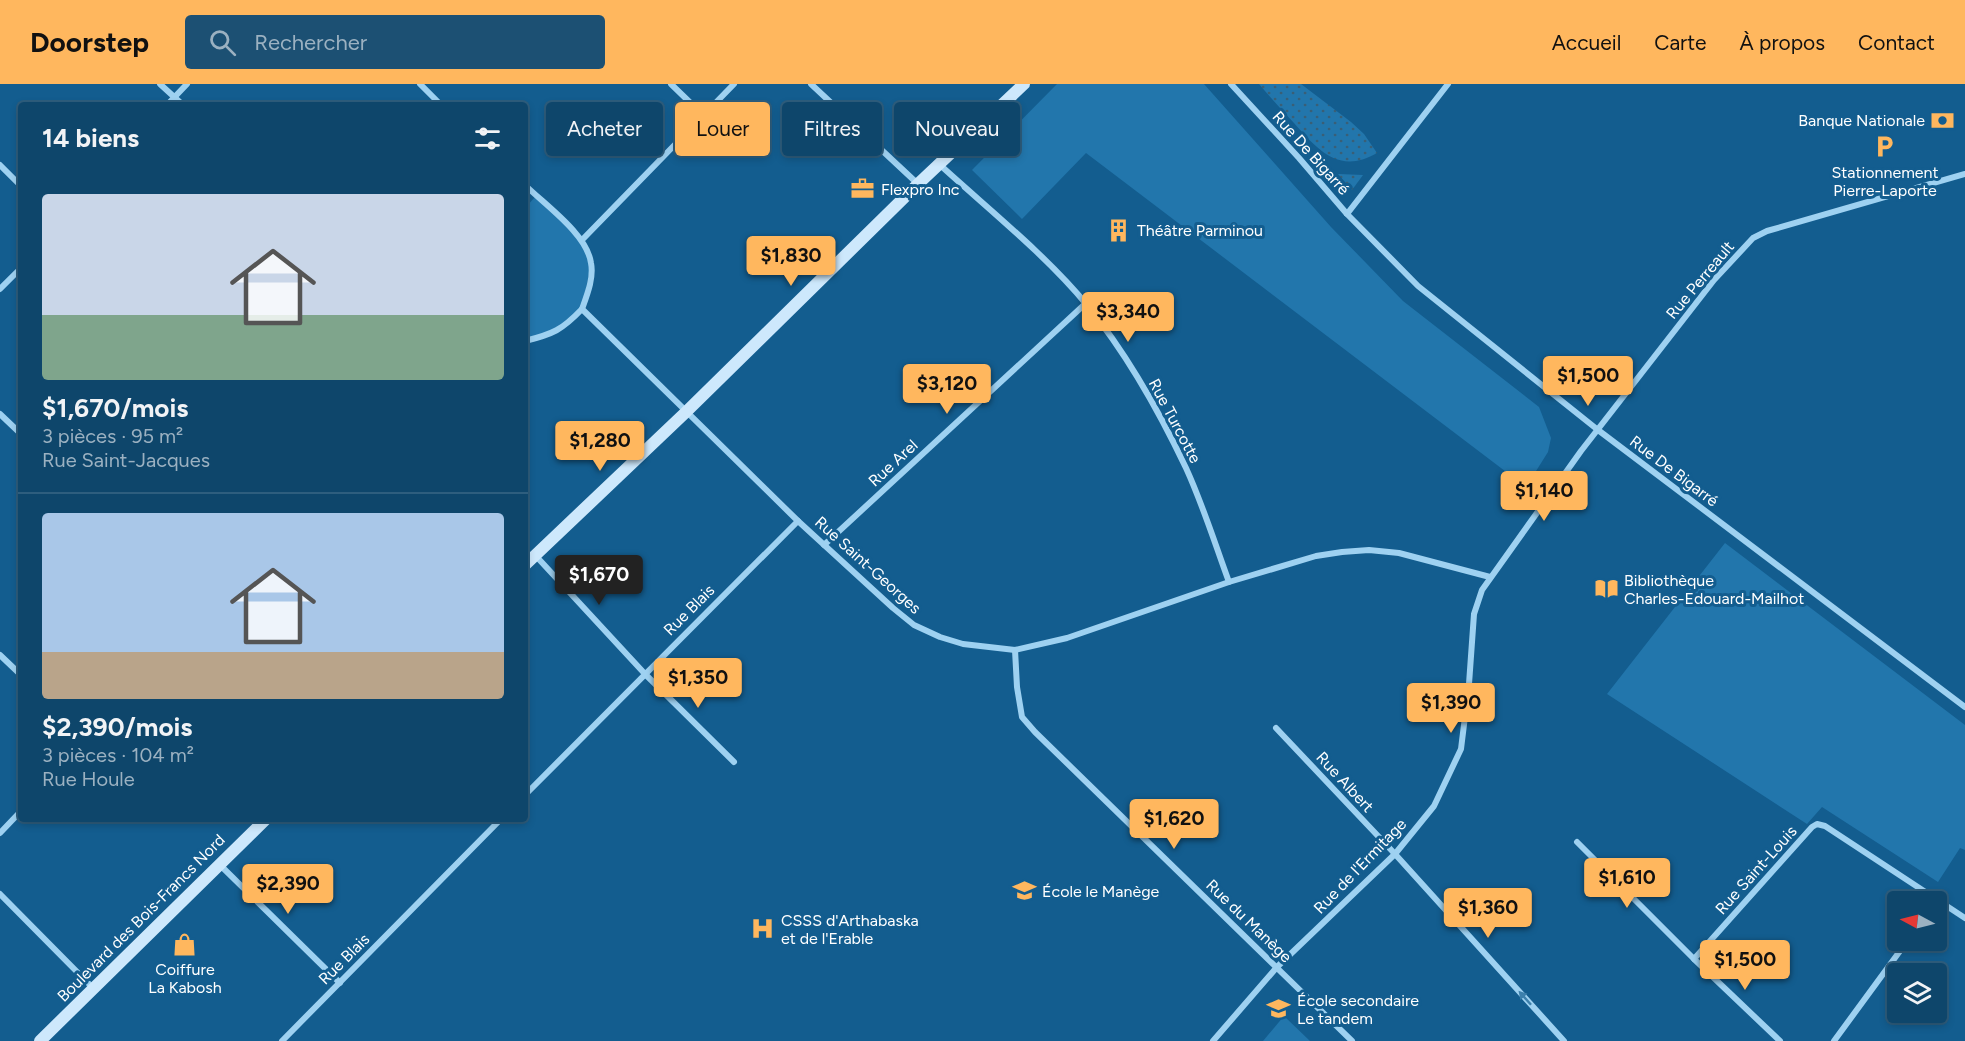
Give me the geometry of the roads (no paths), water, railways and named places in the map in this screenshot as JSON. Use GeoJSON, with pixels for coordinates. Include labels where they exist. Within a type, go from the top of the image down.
{"type":"FeatureCollection","features":[{"type":"Feature","properties":{"kind":"street"},"geometry":{"type":"LineString","coordinates":[[160,84],[180,102]]}},
{"type":"Feature","properties":{"kind":"street"},"geometry":{"type":"LineString","coordinates":[[170,102],[187,84]]}},
{"type":"Feature","properties":{"kind":"street"},"geometry":{"type":"LineString","coordinates":[[420,84],[438,102]]}},
{"type":"Feature","properties":{"kind":"street"},"geometry":{"type":"LineString","coordinates":[[670,84],[689,102]]}},
{"type":"Feature","properties":{"kind":"street"},"geometry":{"type":"LineString","coordinates":[[717,102],[734,84]]}},
{"type":"Feature","properties":{"kind":"street"},"geometry":{"type":"LineString","coordinates":[[811,84],[918,184]]}},
{"type":"Feature","properties":{"kind":"street"},"geometry":{"type":"LineString","coordinates":[[528,562],[1024,84]]}},
{"type":"Feature","properties":{"kind":"street","name":"Rue De Bigarré"},"geometry":{"type":"LineString","coordinates":[[1231,84],[1347,214],[1418,286],[1598,430],[1965,707]]}},
{"type":"Feature","properties":{"kind":"street"},"geometry":{"type":"LineString","coordinates":[[1347,214],[1448,84]]}},
{"type":"Feature","properties":{"kind":"street"},"geometry":{"type":"LineString","coordinates":[[582,240],[675,145]]}},
{"type":"Feature","properties":{"kind":"street","name":"Rue Turcotte"},"geometry":{"type":"LineString","coordinates":[[939,164],[1041,258],[1085,304],[1107,332],[1152,401],[1195,489],[1229,582]]}},
{"type":"Feature","properties":{"kind":"street"},"geometry":{"type":"LineString","coordinates":[[0,165],[18,183]]}},
{"type":"Feature","properties":{"kind":"street","name":"Rue Perreault"},"geometry":{"type":"LineString","coordinates":[[1598,430],[1722,270],[1757,236],[1767,231],[1965,174]]}},
{"type":"Feature","properties":{"kind":"street"},"geometry":{"type":"LineString","coordinates":[[528,188],[582,240],[591,263],[589,288],[582,309],[568,324],[549,335],[528,340]]}},
{"type":"Feature","properties":{"kind":"street"},"geometry":{"type":"LineString","coordinates":[[0,289],[18,271]]}},
{"type":"Feature","properties":{"kind":"street","name":"Rue Arel"},"geometry":{"type":"LineString","coordinates":[[824,545],[1085,304]]}},
{"type":"Feature","properties":{"kind":"street","name":"Rue Saint-Georges"},"geometry":{"type":"LineString","coordinates":[[582,309],[798,521],[914,625],[963,644],[1015,650],[1067,638],[1229,582],[1316,556],[1369,550],[1419,557],[1490,577]]}},
{"type":"Feature","properties":{"kind":"street"},"geometry":{"type":"LineString","coordinates":[[0,414],[18,431]]}},
{"type":"Feature","properties":{"kind":"street","name":"Rue de l'Ermitage"},"geometry":{"type":"LineString","coordinates":[[1213,1041],[1277,968],[1395,854],[1434,806],[1461,749],[1474,614],[1482,590],[1598,430]]}},
{"type":"Feature","properties":{"kind":"street","name":"Rue Blais"},"geometry":{"type":"LineString","coordinates":[[528,792],[798,521]]}},
{"type":"Feature","properties":{"kind":"street"},"geometry":{"type":"LineString","coordinates":[[535,555],[645,674],[734,762]]}},
{"type":"Feature","properties":{"kind":"street","name":"Rue du Manège"},"geometry":{"type":"LineString","coordinates":[[1015,650],[1017,687],[1022,717],[1352,1041]]}},
{"type":"Feature","properties":{"kind":"street"},"geometry":{"type":"LineString","coordinates":[[0,655],[18,672]]}},
{"type":"Feature","properties":{"kind":"street","name":"Rue Albert"},"geometry":{"type":"LineString","coordinates":[[1276,728],[1395,854],[1564,1041]]}},
{"type":"Feature","properties":{"kind":"street"},"geometry":{"type":"LineString","coordinates":[[0,832],[18,814]]}},
{"type":"Feature","properties":{"kind":"street","name":"Boulevard des Bois-Francs Nord"},"geometry":{"type":"LineString","coordinates":[[40,1041],[263,822]]}},
{"type":"Feature","properties":{"kind":"street","name":"Rue Blais"},"geometry":{"type":"LineString","coordinates":[[282,1041],[498,822]]}},
{"type":"Feature","properties":{"kind":"street","name":"Rue Saint-Louis"},"geometry":{"type":"LineString","coordinates":[[1694,959],[1817,824],[1825,826],[1922,891]]}},
{"type":"Feature","properties":{"kind":"street"},"geometry":{"type":"LineString","coordinates":[[1576,842],[1780,1041]]}},
{"type":"Feature","properties":{"kind":"street"},"geometry":{"type":"LineString","coordinates":[[219,864],[340,982]]}},
{"type":"Feature","properties":{"kind":"street"},"geometry":{"type":"LineString","coordinates":[[0,894],[93,989]]}},
{"type":"Feature","properties":{"kind":"street","name":"Rue Saint-Louis"},"geometry":{"type":"LineString","coordinates":[[1947,907],[1965,918]]}},
{"type":"Feature","properties":{"kind":"street"},"geometry":{"type":"LineString","coordinates":[[1834,1041],[1900,951]]}},
{"type":"Feature","properties":{"kind":"place","name":"Banque Nationale"},"geometry":{"type":"Point","coordinates":[1943,120]}},
{"type":"Feature","properties":{"kind":"place","name":"Stationnement Pierre-Laporte"},"geometry":{"type":"Point","coordinates":[1885,147]}},
{"type":"Feature","properties":{"kind":"place","name":"Flexpro Inc"},"geometry":{"type":"Point","coordinates":[863,189]}},
{"type":"Feature","properties":{"kind":"place","name":"Théâtre Parminou"},"geometry":{"type":"Point","coordinates":[1119,230]}},
{"type":"Feature","properties":{"kind":"place","name":"Bibliothèque Charles-Edouard-Mailhot"},"geometry":{"type":"Point","coordinates":[1606,589]}},
{"type":"Feature","properties":{"kind":"place","name":"École le Manège"},"geometry":{"type":"Point","coordinates":[1024,891]}},
{"type":"Feature","properties":{"kind":"place","name":"CSSS d'Arthabaska et de l'Erable"},"geometry":{"type":"Point","coordinates":[763,929]}},
{"type":"Feature","properties":{"kind":"place","name":"Coiffure La Kabosh"},"geometry":{"type":"Point","coordinates":[185,944]}},
{"type":"Feature","properties":{"kind":"place","name":"École secondaire Le tandem"},"geometry":{"type":"Point","coordinates":[1279,1009]}}]}
